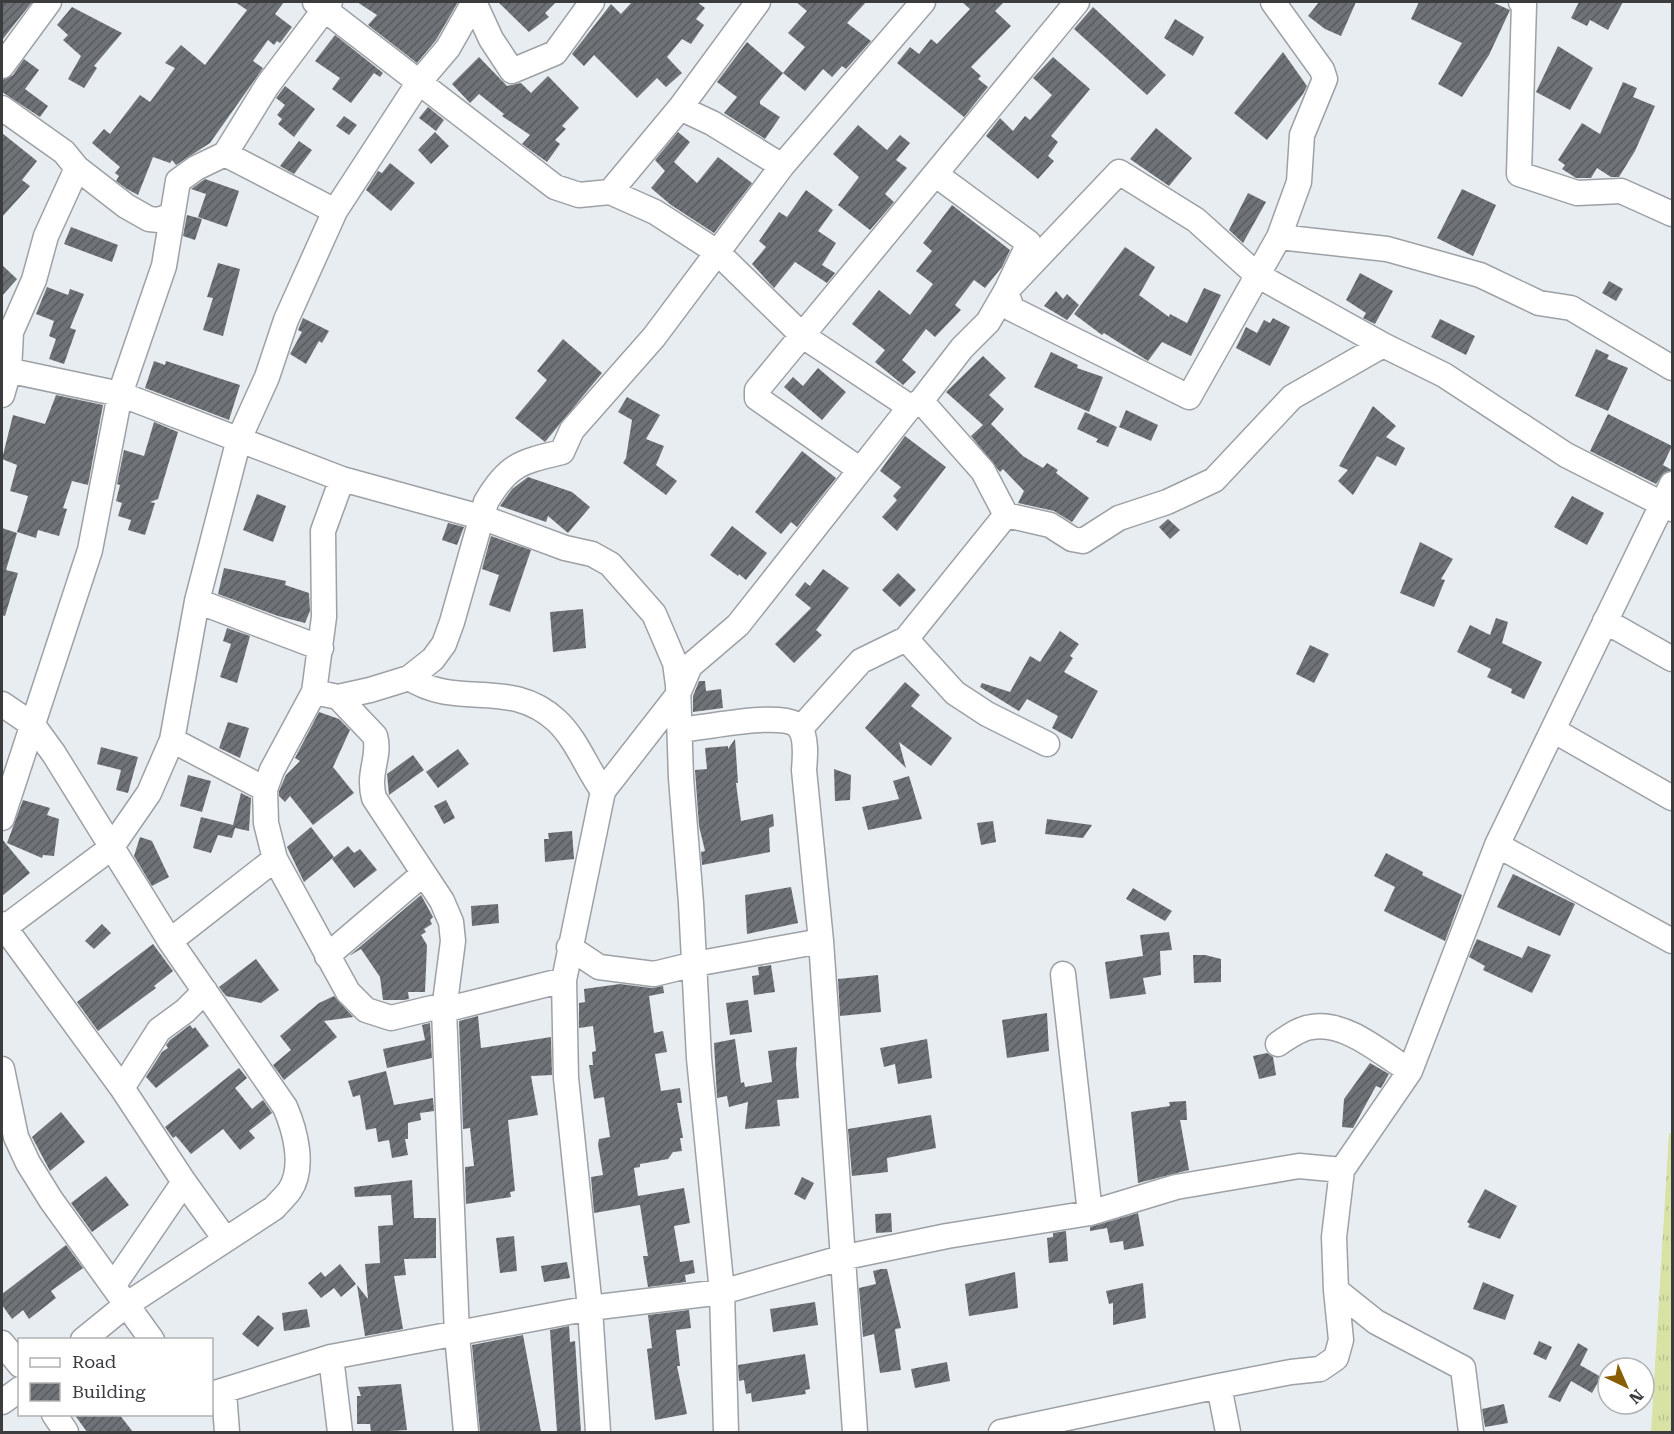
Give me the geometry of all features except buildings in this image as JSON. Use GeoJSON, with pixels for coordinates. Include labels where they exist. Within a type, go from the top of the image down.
{"type":"FeatureCollection","features":[{"type":"Feature","properties":{"kind":"street"},"geometry":{"type":"LineString","coordinates":[[2,66],[49,2]]}},
{"type":"Feature","properties":{"kind":"street"},"geometry":{"type":"LineString","coordinates":[[225,1239],[122,1088],[3,926],[111,848],[149,794],[172,740],[197,601],[239,440],[267,377],[286,320],[334,211],[419,82],[448,48],[474,2],[491,39],[512,71],[555,53],[592,2]]}},
{"type":"Feature","properties":{"kind":"street"},"geometry":{"type":"LineString","coordinates":[[609,192],[680,108],[758,2]]}},
{"type":"Feature","properties":{"kind":"street"},"geometry":{"type":"LineString","coordinates":[[314,692],[338,697],[409,678],[433,659],[444,644],[484,518],[486,502],[510,468],[562,452],[572,430],[654,337],[782,166],[923,2]]}},
{"type":"Feature","properties":{"kind":"street"},"geometry":{"type":"LineString","coordinates":[[1006,291],[1012,309],[1189,397],[1279,237],[1299,182],[1302,135],[1325,79],[1322,70],[1274,2]]}},
{"type":"Feature","properties":{"kind":"street"},"geometry":{"type":"LineString","coordinates":[[1521,2],[1524,4],[1519,174],[1577,193],[1621,191],[1672,214]]}},
{"type":"Feature","properties":{"kind":"street"},"geometry":{"type":"LineString","coordinates":[[2,818],[90,550],[120,394],[164,266],[178,181],[195,168],[225,154],[267,86],[323,4],[555,187],[579,195],[609,192],[655,212],[717,252],[803,336],[915,404],[983,471],[1006,515],[1050,525],[1072,538],[1083,541],[1119,518],[1167,502],[1214,480],[1292,397],[1383,345]]}},
{"type":"Feature","properties":{"kind":"street"},"geometry":{"type":"LineString","coordinates":[[859,469],[757,398],[757,390],[935,174],[1064,6]]}},
{"type":"Feature","properties":{"kind":"street"},"geometry":{"type":"LineString","coordinates":[[2,108],[64,152],[77,168],[126,206],[150,219],[159,220],[171,215]]}},
{"type":"Feature","properties":{"kind":"street"},"geometry":{"type":"LineString","coordinates":[[680,108],[712,123],[782,166]]}},
{"type":"Feature","properties":{"kind":"street"},"geometry":{"type":"LineString","coordinates":[[225,154],[334,211]]}},
{"type":"Feature","properties":{"kind":"street"},"geometry":{"type":"LineString","coordinates":[[2,395],[11,332],[34,280],[46,236],[77,168]]}},
{"type":"Feature","properties":{"kind":"street"},"geometry":{"type":"LineString","coordinates":[[1001,1432],[1219,1386],[1291,1372],[1320,1369],[1336,1358],[1341,1340],[1336,1290],[1335,1237],[1342,1170],[1410,1071],[1497,845],[1605,621],[1670,499],[1566,455],[1444,375],[1383,345],[1257,275],[1196,220],[1119,172],[1006,291]]}},
{"type":"Feature","properties":{"kind":"street"},"geometry":{"type":"LineString","coordinates":[[598,1432],[590,1308],[566,1078],[564,980],[569,946],[603,791],[677,696],[690,666],[738,624],[859,469],[962,348],[988,322],[1006,291],[1029,243],[935,174]]}},
{"type":"Feature","properties":{"kind":"street"},"geometry":{"type":"LineString","coordinates":[[1279,237],[1387,249],[1480,275],[1539,303],[1571,308],[1672,368]]}},
{"type":"Feature","properties":{"kind":"street"},"geometry":{"type":"LineString","coordinates":[[5,370],[120,394],[342,479],[484,518],[565,548],[592,554],[610,564],[654,614],[675,663],[681,730],[681,778],[695,964],[699,1058],[722,1292],[726,1432]]}},
{"type":"Feature","properties":{"kind":"street"},"geometry":{"type":"LineString","coordinates":[[342,479],[324,531],[326,583],[321,648],[314,692],[272,770],[265,789],[266,823],[274,859],[348,992],[366,1010],[391,1018],[432,1008],[444,1010],[564,980]]}},
{"type":"Feature","properties":{"kind":"street"},"geometry":{"type":"LineString","coordinates":[[800,729],[861,661],[906,639],[1006,515]]}},
{"type":"Feature","properties":{"kind":"street"},"geometry":{"type":"LineString","coordinates":[[197,601],[321,648]]}},
{"type":"Feature","properties":{"kind":"street"},"geometry":{"type":"LineString","coordinates":[[1605,621],[1672,659]]}},
{"type":"Feature","properties":{"kind":"street"},"geometry":{"type":"LineString","coordinates":[[906,639],[955,693],[987,714],[1047,744]]}},
{"type":"Feature","properties":{"kind":"street"},"geometry":{"type":"LineString","coordinates":[[409,678],[423,687],[441,692],[509,695],[537,706],[558,722],[603,791]]}},
{"type":"Feature","properties":{"kind":"street"},"geometry":{"type":"LineString","coordinates":[[338,697],[375,736],[377,744],[370,783],[374,798],[442,901],[451,922],[453,940],[444,1010],[457,1335],[466,1432]]}},
{"type":"Feature","properties":{"kind":"street"},"geometry":{"type":"LineString","coordinates":[[2,704],[33,725],[54,754],[170,941],[285,1107],[293,1127],[297,1152],[295,1179],[290,1190],[274,1208],[225,1239],[120,1295]]}},
{"type":"Feature","properties":{"kind":"street"},"geometry":{"type":"LineString","coordinates":[[681,730],[775,719],[792,722],[800,729],[805,753],[804,770],[821,941],[841,1258],[855,1432]]}},
{"type":"Feature","properties":{"kind":"street"},"geometry":{"type":"LineString","coordinates":[[1553,730],[1672,798]]}},
{"type":"Feature","properties":{"kind":"street"},"geometry":{"type":"LineString","coordinates":[[172,740],[265,789]]}},
{"type":"Feature","properties":{"kind":"street"},"geometry":{"type":"LineString","coordinates":[[1497,845],[1672,941]]}},
{"type":"Feature","properties":{"kind":"street"},"geometry":{"type":"LineString","coordinates":[[170,941],[274,859]]}},
{"type":"Feature","properties":{"kind":"street"},"geometry":{"type":"LineString","coordinates":[[327,956],[423,874]]}},
{"type":"Feature","properties":{"kind":"street"},"geometry":{"type":"LineString","coordinates":[[569,946],[599,967],[654,974],[695,964],[821,941]]}},
{"type":"Feature","properties":{"kind":"street"},"geometry":{"type":"LineString","coordinates":[[1063,974],[1090,1213]]}},
{"type":"Feature","properties":{"kind":"street"},"geometry":{"type":"LineString","coordinates":[[122,1088],[159,1030],[185,1011],[205,991]]}},
{"type":"Feature","properties":{"kind":"street"},"geometry":{"type":"LineString","coordinates":[[1278,1044],[1310,1027],[1326,1026],[1343,1030],[1410,1071]]}},
{"type":"Feature","properties":{"kind":"street"},"geometry":{"type":"LineString","coordinates":[[2,1069],[9,1137],[51,1200],[151,1338]]}},
{"type":"Feature","properties":{"kind":"street"},"geometry":{"type":"LineString","coordinates":[[227,1432],[218,1393],[331,1357],[457,1335],[590,1308],[722,1292],[841,1258],[947,1236],[1090,1213],[1187,1185],[1299,1166],[1342,1170]]}},
{"type":"Feature","properties":{"kind":"street"},"geometry":{"type":"LineString","coordinates":[[85,1338],[120,1295],[184,1182]]}},
{"type":"Feature","properties":{"kind":"street"},"geometry":{"type":"LineString","coordinates":[[1336,1290],[1376,1322],[1463,1368],[1471,1432]]}},
{"type":"Feature","properties":{"kind":"street"},"geometry":{"type":"LineString","coordinates":[[2,1343],[18,1363]]}},
{"type":"Feature","properties":{"kind":"street"},"geometry":{"type":"LineString","coordinates":[[331,1357],[340,1432]]}},
{"type":"Feature","properties":{"kind":"street"},"geometry":{"type":"LineString","coordinates":[[1219,1386],[1228,1432]]}},
{"type":"Feature","properties":{"kind":"street"},"geometry":{"type":"LineString","coordinates":[[2,1402],[18,1390]]}},
{"type":"Feature","properties":{"kind":"street"},"geometry":{"type":"LineString","coordinates":[[55,1416],[66,1432]]}},
{"type":"Feature","properties":{"kind":"green space"},"geometry":{"type":"Polygon","coordinates":[[[1669,1133],[1672,1134],[1672,1432],[1651,1432],[1652,1416],[1656,1416],[1656,1356],[1669,1133]]]}}]}
